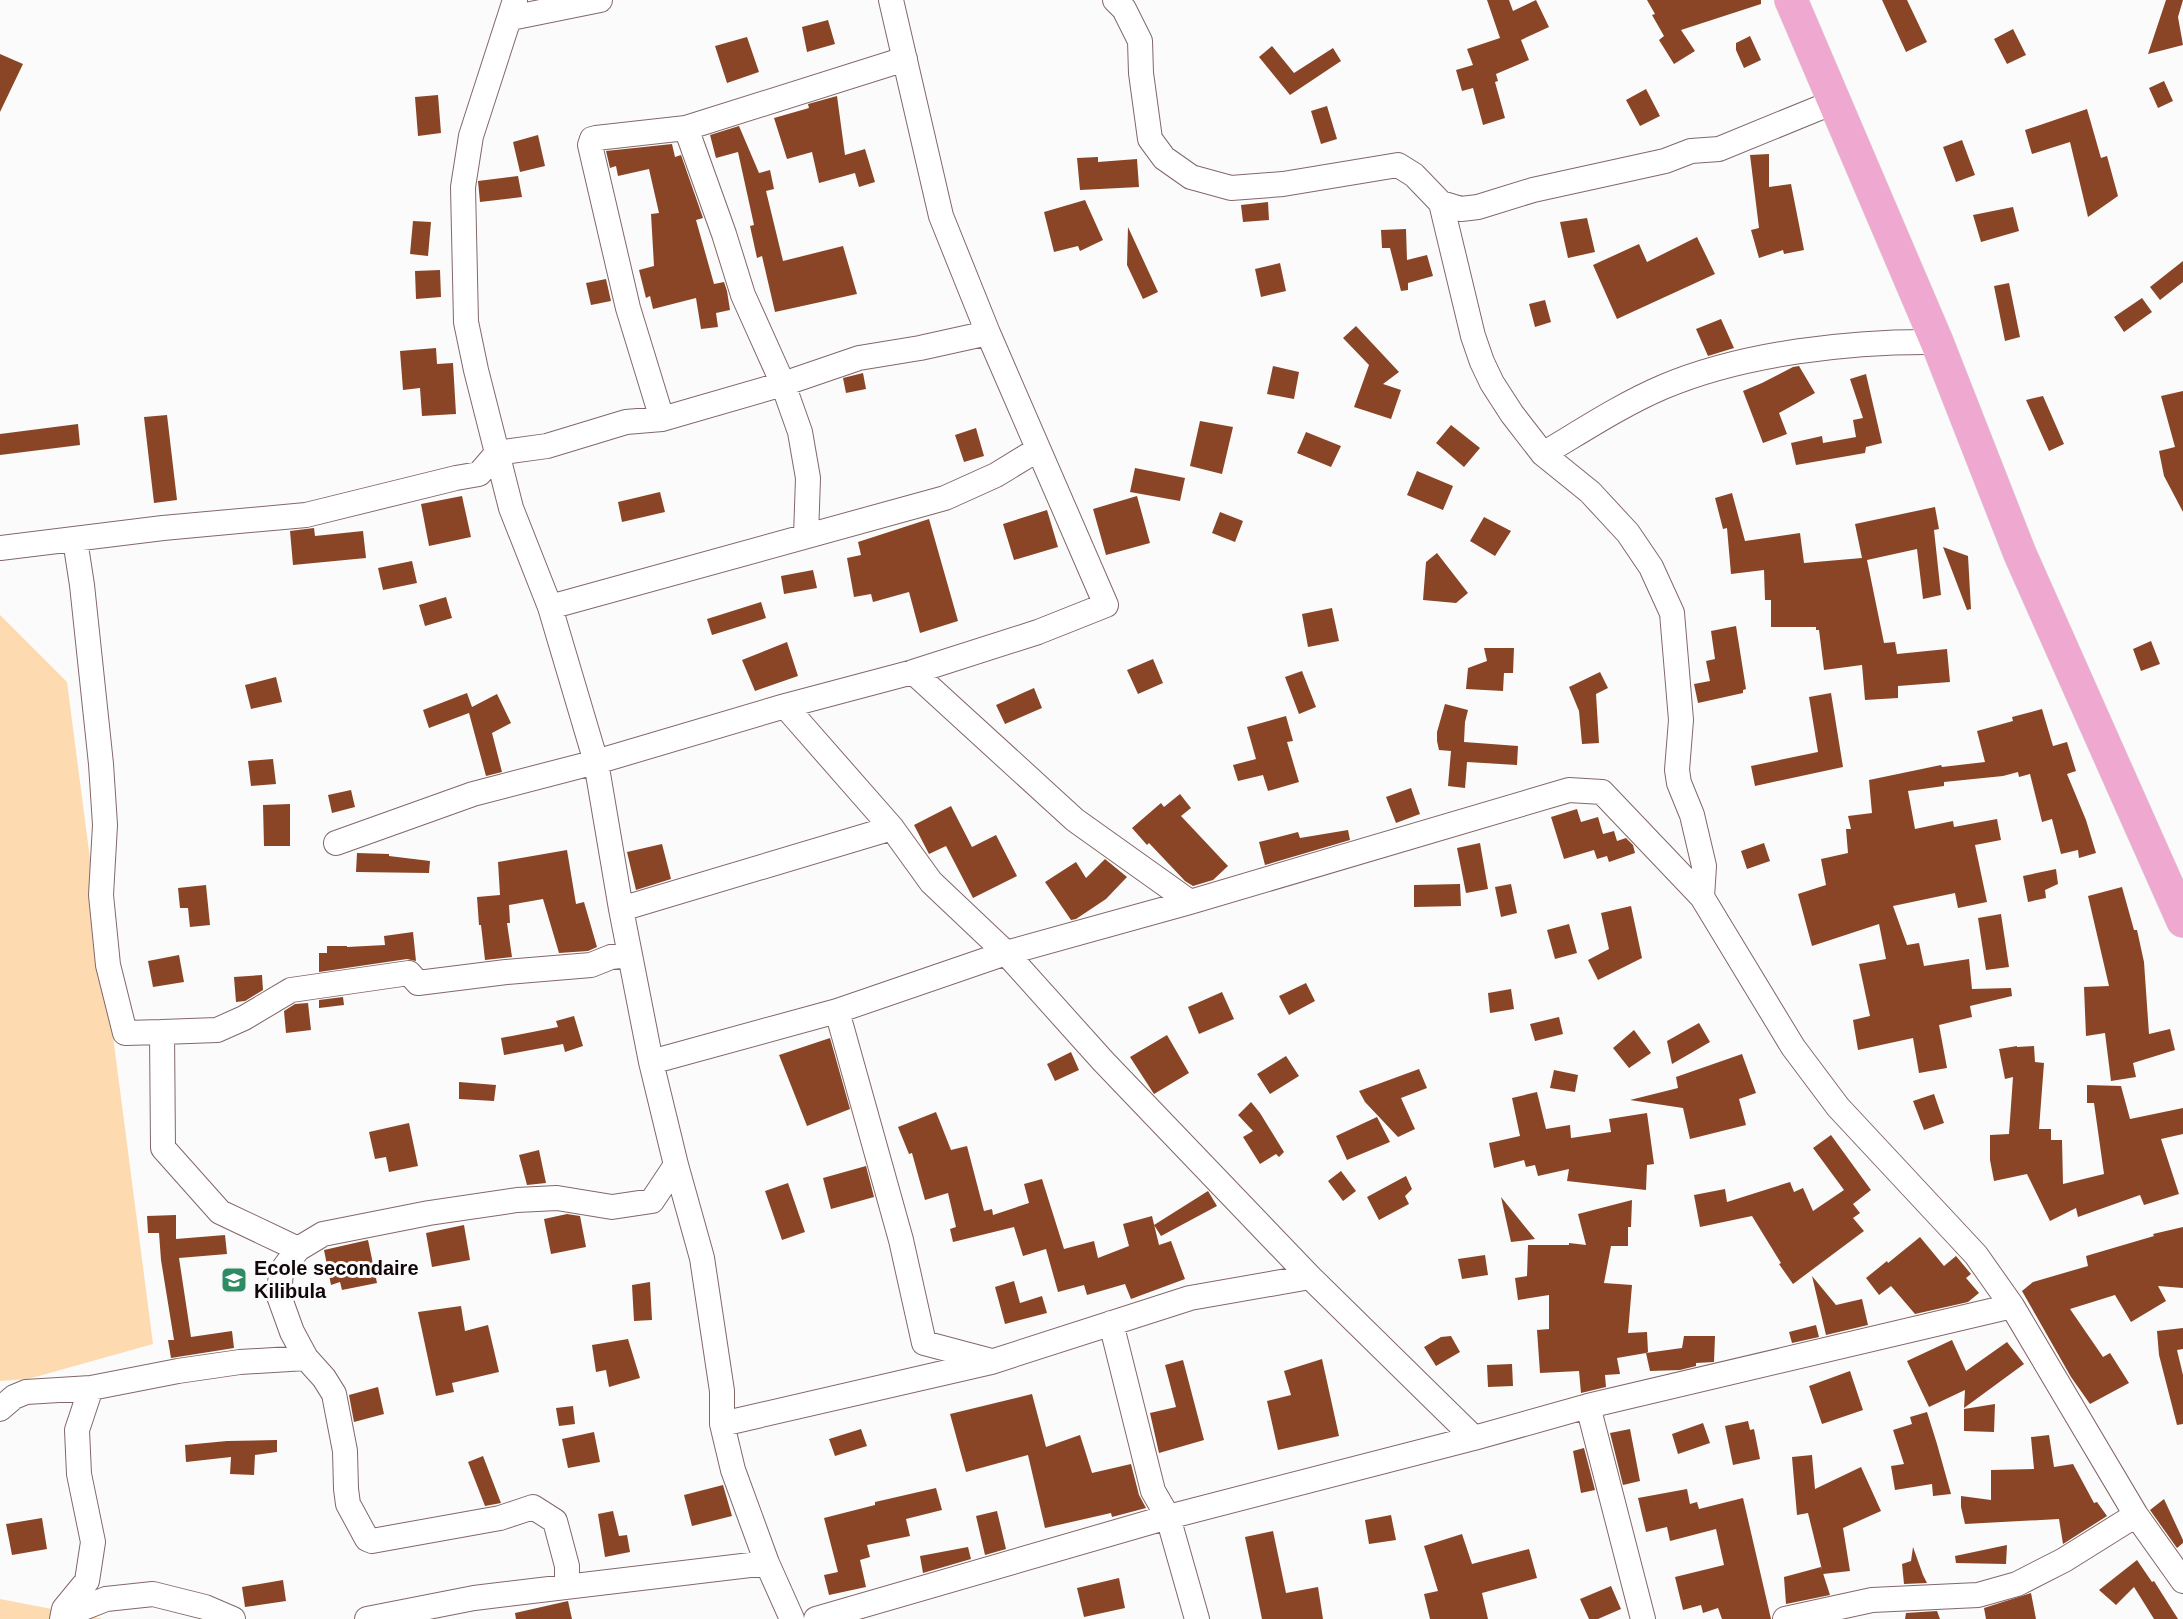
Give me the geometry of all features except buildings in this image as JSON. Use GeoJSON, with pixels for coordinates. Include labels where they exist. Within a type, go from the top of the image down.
{"type":"FeatureCollection","features":[{"type":"Feature","properties":{"kind":"highway"},"geometry":{"type":"LineString","coordinates":[[1791,0],[1937,342],[2020,554],[2183,921]]}},
{"type":"Feature","properties":{"kind":"street"},"geometry":{"type":"LineString","coordinates":[[600,0],[513,9],[471,136],[463,187],[466,322],[511,507],[550,607],[596,762],[621,909],[651,1062],[676,1166],[702,1258],[722,1391],[722,1424],[733,1470],[767,1563],[792,1619]]}},
{"type":"Feature","properties":{"kind":"street"},"geometry":{"type":"LineString","coordinates":[[336,843],[473,794],[596,762],[784,706],[913,672],[1038,632],[1106,605],[1037,450],[941,216],[891,0]]}},
{"type":"Feature","properties":{"kind":"street"},"geometry":{"type":"LineString","coordinates":[[1115,0],[1124,9],[1140,41],[1141,73],[1150,139],[1164,158],[1191,177],[1231,188],[1283,184],[1398,165],[1414,175],[1441,203],[1473,336],[1482,362],[1512,414],[1544,454],[1590,492],[1628,533],[1651,567],[1672,613],[1681,720],[1677,770],[1679,783],[1692,815],[1704,866],[1702,897]]}},
{"type":"Feature","properties":{"kind":"street"},"geometry":{"type":"LineString","coordinates":[[662,418],[628,308],[590,145],[592,140],[686,128],[905,59]]}},
{"type":"Feature","properties":{"kind":"street"},"geometry":{"type":"LineString","coordinates":[[1441,203],[1461,208],[1478,207],[1533,190],[1654,164],[1691,151],[1719,149],[1834,102]]}},
{"type":"Feature","properties":{"kind":"street"},"geometry":{"type":"LineString","coordinates":[[686,128],[743,295],[783,384],[800,432],[808,478],[806,536]]}},
{"type":"Feature","properties":{"kind":"street"},"geometry":{"type":"LineString","coordinates":[[0,548],[163,528],[306,515],[479,474],[497,453],[547,446],[626,422],[662,418],[783,384],[859,358],[988,333]]}},
{"type":"Feature","properties":{"kind":"street"},"geometry":{"type":"LineString","coordinates":[[1544,454],[1639,399],[1696,375],[1787,353],[1895,341],[1937,342]]}},
{"type":"Feature","properties":{"kind":"street"},"geometry":{"type":"LineString","coordinates":[[550,607],[945,498],[996,475],[1037,450]]}},
{"type":"Feature","properties":{"kind":"street"},"geometry":{"type":"LineString","coordinates":[[75,540],[101,764],[105,825],[100,895],[108,965],[125,1033],[217,1030],[244,1018],[291,990],[409,973],[418,983],[506,972],[591,965],[611,957],[630,955]]}},
{"type":"Feature","properties":{"kind":"street"},"geometry":{"type":"LineString","coordinates":[[913,672],[1075,820],[1190,902]]}},
{"type":"Feature","properties":{"kind":"street"},"geometry":{"type":"LineString","coordinates":[[784,706],[892,828],[931,882],[1006,953],[1103,1061],[1310,1277],[1474,1438]]}},
{"type":"Feature","properties":{"kind":"street"},"geometry":{"type":"LineString","coordinates":[[651,1062],[837,1011],[1006,953],[1190,902],[1569,790],[1602,792],[1702,897],[1784,1032],[1838,1107],[1976,1254],[2012,1306],[2136,1515],[2183,1581]]}},
{"type":"Feature","properties":{"kind":"street"},"geometry":{"type":"LineString","coordinates":[[621,909],[892,828]]}},
{"type":"Feature","properties":{"kind":"street"},"geometry":{"type":"LineString","coordinates":[[837,1011],[901,1240],[924,1342],[991,1362]]}},
{"type":"Feature","properties":{"kind":"street"},"geometry":{"type":"LineString","coordinates":[[162,1032],[163,1148],[220,1212],[298,1249]]}},
{"type":"Feature","properties":{"kind":"street"},"geometry":{"type":"LineString","coordinates":[[567,1586],[567,1566],[555,1521],[533,1507],[500,1518],[372,1541],[368,1539],[348,1504],[345,1451],[334,1394],[324,1378],[306,1358],[292,1332],[279,1296],[281,1272],[298,1249],[323,1234],[429,1213],[517,1200],[557,1198],[612,1207],[652,1201],[676,1166]]}},
{"type":"Feature","properties":{"kind":"street"},"geometry":{"type":"LineString","coordinates":[[722,1424],[991,1362],[1190,1298],[1310,1277]]}},
{"type":"Feature","properties":{"kind":"street"},"geometry":{"type":"LineString","coordinates":[[816,1619],[1168,1517],[1474,1438],[1588,1406],[2012,1306]]}},
{"type":"Feature","properties":{"kind":"street"},"geometry":{"type":"LineString","coordinates":[[1111,1323],[1153,1491],[1168,1517],[1197,1619]]}},
{"type":"Feature","properties":{"kind":"street"},"geometry":{"type":"LineString","coordinates":[[0,1408],[14,1397],[26,1392],[91,1388],[219,1365],[306,1358]]}},
{"type":"Feature","properties":{"kind":"street"},"geometry":{"type":"LineString","coordinates":[[62,1617],[64,1610],[87,1581],[93,1542],[79,1474],[77,1430],[91,1388]]}},
{"type":"Feature","properties":{"kind":"street"},"geometry":{"type":"LineString","coordinates":[[1588,1406],[1643,1619]]}},
{"type":"Feature","properties":{"kind":"street"},"geometry":{"type":"LineString","coordinates":[[1785,1619],[1872,1600],[1978,1595],[2017,1584],[2064,1560],[2136,1515]]}},
{"type":"Feature","properties":{"kind":"street"},"geometry":{"type":"LineString","coordinates":[[367,1619],[474,1598],[767,1563]]}},
{"type":"Feature","properties":{"kind":"street"},"geometry":{"type":"LineString","coordinates":[[62,1617],[106,1599],[153,1594],[205,1606],[233,1619]]}},
{"type":"Feature","properties":{"kind":"shaded area"},"geometry":{"type":"Polygon","coordinates":[[[0,615],[67,682],[153,1344],[28,1379],[0,1381],[0,615]]]}},
{"type":"Feature","properties":{"kind":"shaded area"},"geometry":{"type":"Polygon","coordinates":[[[0,1599],[103,1619],[0,1619],[0,1599]]]}},
{"type":"Feature","properties":{"kind":"place","name":"Ecole secondaire Kilibula"},"geometry":{"type":"Point","coordinates":[234,1280]}}]}
